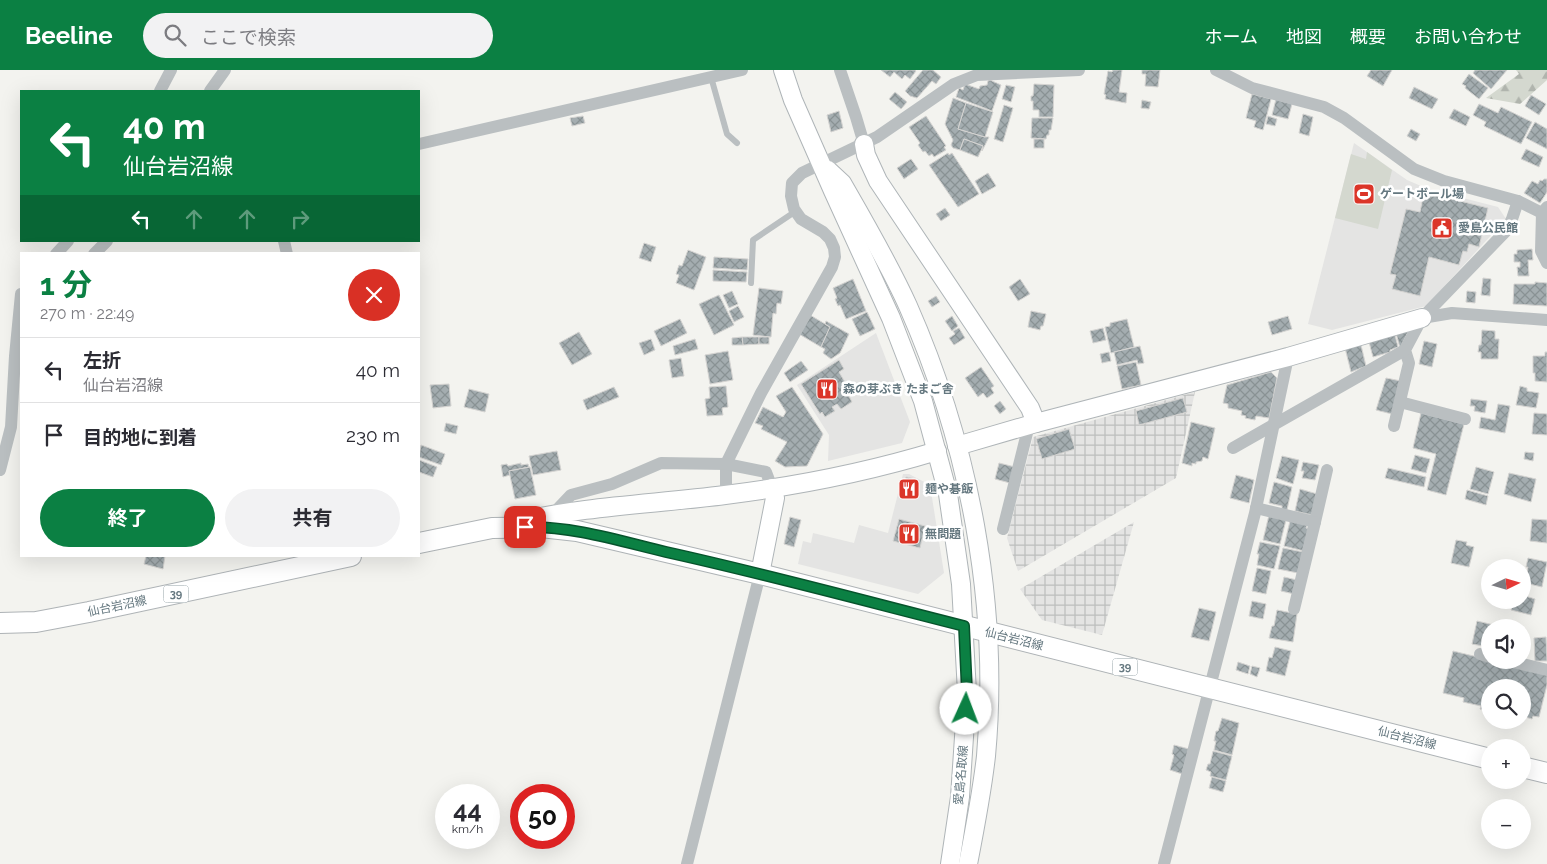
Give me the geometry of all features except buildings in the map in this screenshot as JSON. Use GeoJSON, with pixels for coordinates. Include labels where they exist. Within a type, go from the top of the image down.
{"type":"FeatureCollection","features":[{"type":"Feature","properties":{"kind":"main road","name":"仙台岩沼線"},"geometry":{"type":"LineString","coordinates":[[420,543],[492,528],[547,520],[577,531],[760,574],[1481,756]]}},
{"type":"Feature","properties":{"kind":"main road","name":"仙台岩沼線"},"geometry":{"type":"LineString","coordinates":[[0,623],[36,622],[90,612],[346,557]]}},
{"type":"Feature","properties":{"kind":"main road"},"geometry":{"type":"LineString","coordinates":[[1531,769],[1547,773]]}},
{"type":"Feature","properties":{"kind":"street"},"geometry":{"type":"LineString","coordinates":[[161,90],[171,70]]}},
{"type":"Feature","properties":{"kind":"street"},"geometry":{"type":"LineString","coordinates":[[211,90],[225,70]]}},
{"type":"Feature","properties":{"kind":"street"},"geometry":{"type":"LineString","coordinates":[[420,144],[742,70]]}},
{"type":"Feature","properties":{"kind":"street","name":"愛島名取線"},"geometry":{"type":"LineString","coordinates":[[783,70],[793,100],[820,163],[891,318],[922,398],[938,451],[948,494],[955,531],[964,626],[967,692],[960,797],[950,864]]}},
{"type":"Feature","properties":{"kind":"street"},"geometry":{"type":"LineString","coordinates":[[840,70],[856,117],[866,155],[878,180],[1030,408],[1032,424],[1003,529]]}},
{"type":"Feature","properties":{"kind":"street"},"geometry":{"type":"LineString","coordinates":[[726,495],[726,464],[761,393],[832,267],[835,258],[834,248],[830,239],[823,232],[800,219],[791,196],[792,183],[802,173],[864,144],[910,116],[954,84],[978,75],[1079,70]]}},
{"type":"Feature","properties":{"kind":"street"},"geometry":{"type":"LineString","coordinates":[[1216,70],[1252,88],[1324,108],[1344,118],[1410,167],[1444,182],[1545,210],[1541,251],[1547,264]]}},
{"type":"Feature","properties":{"kind":"street","name":"愛島名取線"},"geometry":{"type":"LineString","coordinates":[[820,163],[842,183],[897,284],[931,362],[968,488],[985,597],[989,684],[986,756],[968,864]]}},
{"type":"Feature","properties":{"kind":"street"},"geometry":{"type":"LineString","coordinates":[[1233,448],[1405,350],[1422,318],[1506,231],[1518,201]]}},
{"type":"Feature","properties":{"kind":"street"},"geometry":{"type":"LineString","coordinates":[[58,252],[67,242]]}},
{"type":"Feature","properties":{"kind":"street"},"geometry":{"type":"LineString","coordinates":[[96,252],[106,242]]}},
{"type":"Feature","properties":{"kind":"street"},"geometry":{"type":"LineString","coordinates":[[957,446],[1032,424],[1288,357],[1422,318],[1452,313],[1547,320]]}},
{"type":"Feature","properties":{"kind":"street"},"geometry":{"type":"LineString","coordinates":[[0,470],[11,427],[15,356],[20,322]]}},
{"type":"Feature","properties":{"kind":"street"},"geometry":{"type":"LineString","coordinates":[[1394,426],[1410,363],[1405,350]]}},
{"type":"Feature","properties":{"kind":"street"},"geometry":{"type":"LineString","coordinates":[[1164,864],[1256,508],[1288,357]]}},
{"type":"Feature","properties":{"kind":"street"},"geometry":{"type":"LineString","coordinates":[[1400,402],[1465,419]]}},
{"type":"Feature","properties":{"kind":"street"},"geometry":{"type":"LineString","coordinates":[[547,520],[772,488],[863,471],[938,451]]}},
{"type":"Feature","properties":{"kind":"street"},"geometry":{"type":"LineString","coordinates":[[547,520],[571,496],[612,484],[660,464],[726,464],[766,472],[775,498],[760,574],[687,864]]}},
{"type":"Feature","properties":{"kind":"street"},"geometry":{"type":"LineString","coordinates":[[1294,609],[1327,470]]}},
{"type":"Feature","properties":{"kind":"street"},"geometry":{"type":"LineString","coordinates":[[1256,508],[1315,522]]}},
{"type":"Feature","properties":{"kind":"street"},"geometry":{"type":"LineString","coordinates":[[1531,666],[1547,670]]}},
{"type":"Feature","properties":{"kind":"lane"},"geometry":{"type":"LineString","coordinates":[[711,77],[727,134],[737,143]]}},
{"type":"Feature","properties":{"kind":"lane"},"geometry":{"type":"LineString","coordinates":[[751,283],[754,240],[796,211]]}},
{"type":"Feature","properties":{"kind":"shaded area"},"geometry":{"type":"Polygon","coordinates":[[[1354,143],[1407,180],[1428,189],[1498,207],[1506,219],[1426,306],[1332,330],[1308,324],[1354,143]]]}},
{"type":"Feature","properties":{"kind":"shaded area"},"geometry":{"type":"Polygon","coordinates":[[[876,333],[910,422],[902,443],[828,461],[829,435],[797,385],[876,333]]]}},
{"type":"Feature","properties":{"kind":"shaded area"},"geometry":{"type":"Polygon","coordinates":[[[1195,392],[1176,478],[1018,571],[1007,538],[1033,437],[1195,392]]]}},
{"type":"Feature","properties":{"kind":"shaded area"},"geometry":{"type":"Polygon","coordinates":[[[903,474],[909,474],[930,485],[944,573],[918,594],[798,564],[803,541],[811,543],[813,533],[854,543],[859,525],[888,533],[903,474]]]}},
{"type":"Feature","properties":{"kind":"shaded area"},"geometry":{"type":"Polygon","coordinates":[[[1134,522],[1102,635],[1042,620],[1020,589],[1134,522]]]}},
{"type":"Feature","properties":{"kind":"green space"},"geometry":{"type":"Polygon","coordinates":[[[1516,70],[1547,70],[1547,80],[1520,104],[1486,98],[1519,74],[1516,70]]]}},
{"type":"Feature","properties":{"kind":"green space","name":"ゲートボール場"},"geometry":{"type":"Polygon","coordinates":[[[1367,152],[1392,170],[1378,229],[1335,218],[1351,154],[1366,159],[1367,152]]]}},
{"type":"Feature","properties":{"kind":"place","name":"ゲートボール場"},"geometry":{"type":"Point","coordinates":[1364,194]}},
{"type":"Feature","properties":{"kind":"place","name":"愛島公民館"},"geometry":{"type":"Point","coordinates":[1442,228]}},
{"type":"Feature","properties":{"kind":"place","name":"森の芽ぶき たまご舎"},"geometry":{"type":"Point","coordinates":[827,389]}},
{"type":"Feature","properties":{"kind":"place","name":"麺や碁飯"},"geometry":{"type":"Point","coordinates":[909,489]}},
{"type":"Feature","properties":{"kind":"place","name":"無問題"},"geometry":{"type":"Point","coordinates":[909,534]}},
{"type":"Feature","properties":{"kind":"route"},"geometry":{"type":"LineString","coordinates":[[525,527],[577,531],[760,574],[964,626],[966,709]]}}]}
